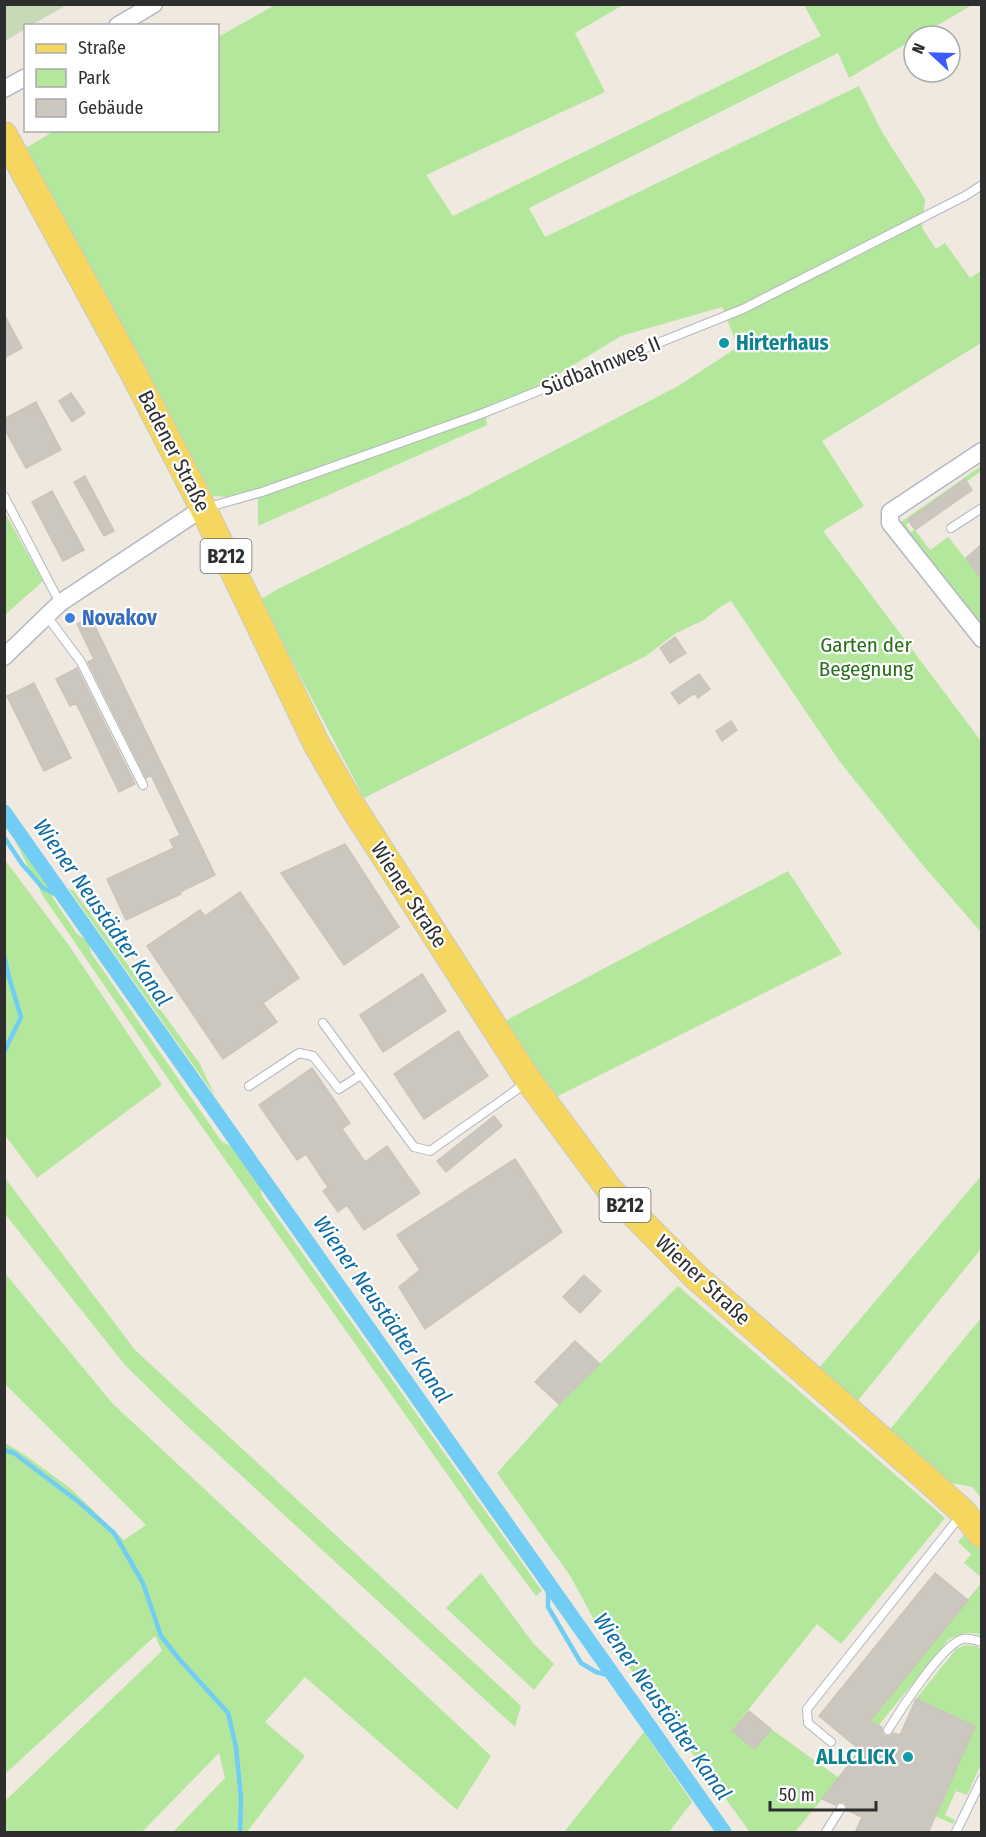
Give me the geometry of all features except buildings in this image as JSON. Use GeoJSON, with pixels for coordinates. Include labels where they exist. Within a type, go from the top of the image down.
{"type":"FeatureCollection","features":[{"type":"Feature","properties":{"kind":"main road","name":"Badener Straße"},"geometry":{"type":"LineString","coordinates":[[4,135],[135,376],[203,508],[316,743],[351,804]]}},
{"type":"Feature","properties":{"kind":"main road","name":"Wiener Straße"},"geometry":{"type":"LineString","coordinates":[[351,804],[529,1082],[609,1189],[696,1277],[963,1512],[981,1535]]}},
{"type":"Feature","properties":{"kind":"street"},"geometry":{"type":"LineString","coordinates":[[120,24],[154,4]]}},
{"type":"Feature","properties":{"kind":"street"},"geometry":{"type":"LineString","coordinates":[[4,89],[24,78]]}},
{"type":"Feature","properties":{"kind":"street"},"geometry":{"type":"LineString","coordinates":[[981,451],[890,512],[890,523],[981,639]]}},
{"type":"Feature","properties":{"kind":"street"},"geometry":{"type":"LineString","coordinates":[[4,657],[60,603],[203,508]]}},
{"type":"Feature","properties":{"kind":"lane","name":"Südbahnweg II"},"geometry":{"type":"LineString","coordinates":[[203,508],[262,492],[481,414],[743,309],[965,196],[981,185]]}},
{"type":"Feature","properties":{"kind":"lane"},"geometry":{"type":"LineString","coordinates":[[4,496],[60,603]]}},
{"type":"Feature","properties":{"kind":"lane"},"geometry":{"type":"LineString","coordinates":[[951,528],[981,508]]}},
{"type":"Feature","properties":{"kind":"lane"},"geometry":{"type":"LineString","coordinates":[[46,615],[81,662],[143,785]]}},
{"type":"Feature","properties":{"kind":"lane"},"geometry":{"type":"LineString","coordinates":[[323,1023],[414,1147],[430,1151],[529,1082]]}},
{"type":"Feature","properties":{"kind":"lane"},"geometry":{"type":"LineString","coordinates":[[249,1086],[300,1053],[313,1056],[339,1089],[361,1075]]}},
{"type":"Feature","properties":{"kind":"lane"},"geometry":{"type":"LineString","coordinates":[[831,1742],[808,1723],[807,1709],[963,1512]]}},
{"type":"Feature","properties":{"kind":"lane"},"geometry":{"type":"LineString","coordinates":[[888,1730],[908,1697],[952,1644],[963,1639],[981,1642]]}},
{"type":"Feature","properties":{"kind":"lane"},"geometry":{"type":"LineString","coordinates":[[956,1833],[981,1779]]}},
{"type":"Feature","properties":{"kind":"lane"},"geometry":{"type":"LineString","coordinates":[[826,1833],[841,1808]]}},
{"type":"Feature","properties":{"kind":"green space"},"geometry":{"type":"Polygon","coordinates":[[[5,4],[67,4],[33,24],[24,24],[24,30],[5,41],[5,4]]]}},
{"type":"Feature","properties":{"kind":"green space","name":"Garten der Begegnung"},"geometry":{"type":"Polygon","coordinates":[[[275,5],[623,5],[575,33],[605,92],[426,175],[453,216],[821,36],[804,5],[972,5],[940,24],[902,24],[902,46],[849,78],[838,53],[529,208],[545,237],[859,86],[882,132],[925,199],[922,228],[936,249],[945,243],[970,278],[981,271],[981,343],[822,441],[864,506],[823,531],[981,741],[981,932],[921,863],[840,762],[731,601],[704,620],[676,633],[646,656],[364,798],[260,600],[678,386],[738,347],[722,307],[621,336],[486,418],[487,425],[258,526],[258,499],[213,496],[21,151],[52,132],[219,132],[219,36],[275,5]]]}},
{"type":"Feature","properties":{"kind":"green space"},"geometry":{"type":"Polygon","coordinates":[[[981,466],[981,471],[966,482],[964,479],[908,520],[906,525],[911,532],[915,530],[930,550],[948,537],[981,578],[981,626],[901,522],[981,466]]]}},
{"type":"Feature","properties":{"kind":"green space"},"geometry":{"type":"Polygon","coordinates":[[[5,513],[43,581],[4,615],[5,513]]]}},
{"type":"Feature","properties":{"kind":"green space"},"geometry":{"type":"Polygon","coordinates":[[[7,825],[49,881],[53,898],[77,934],[89,942],[91,953],[222,1142],[238,1149],[259,1178],[262,1196],[542,1591],[536,1596],[483,1525],[171,1083],[43,896],[7,825]]]}},
{"type":"Feature","properties":{"kind":"green space"},"geometry":{"type":"Polygon","coordinates":[[[5,860],[70,947],[162,1085],[37,1178],[5,1135],[5,860]]]}},
{"type":"Feature","properties":{"kind":"green space"},"geometry":{"type":"Polygon","coordinates":[[[788,871],[842,954],[550,1100],[503,1022],[788,871]]]}},
{"type":"Feature","properties":{"kind":"green space"},"geometry":{"type":"Polygon","coordinates":[[[68,888],[74,891],[200,1064],[215,1096],[68,888]]]}},
{"type":"Feature","properties":{"kind":"green space"},"geometry":{"type":"Polygon","coordinates":[[[981,1176],[981,1249],[856,1403],[818,1369],[981,1176]]]}},
{"type":"Feature","properties":{"kind":"green space"},"geometry":{"type":"Polygon","coordinates":[[[5,1178],[135,1350],[521,1706],[515,1727],[183,1422],[125,1365],[5,1214],[5,1178]]]}},
{"type":"Feature","properties":{"kind":"green space"},"geometry":{"type":"Polygon","coordinates":[[[5,1273],[112,1403],[491,1756],[457,1810],[305,1677],[265,1722],[305,1756],[247,1832],[173,1832],[225,1778],[219,1753],[142,1832],[5,1832],[5,1801],[162,1651],[155,1636],[5,1774],[5,1443],[70,1488],[124,1540],[146,1525],[5,1384],[5,1273]]]}},
{"type":"Feature","properties":{"kind":"green space"},"geometry":{"type":"Polygon","coordinates":[[[678,1286],[945,1518],[841,1644],[817,1624],[732,1730],[754,1749],[771,1729],[839,1778],[795,1832],[750,1832],[593,1618],[571,1577],[497,1473],[559,1404],[678,1286]]]}},
{"type":"Feature","properties":{"kind":"green space"},"geometry":{"type":"Polygon","coordinates":[[[981,1318],[981,1498],[972,1487],[942,1481],[887,1433],[981,1318]]]}},
{"type":"Feature","properties":{"kind":"green space"},"geometry":{"type":"Polygon","coordinates":[[[964,1535],[971,1537],[982,1548],[981,1577],[964,1563],[971,1554],[958,1542],[964,1535]]]}},
{"type":"Feature","properties":{"kind":"green space"},"geometry":{"type":"Polygon","coordinates":[[[481,1573],[533,1643],[554,1664],[534,1690],[446,1608],[481,1573]]]}},
{"type":"Feature","properties":{"kind":"green space"},"geometry":{"type":"Polygon","coordinates":[[[981,1583],[981,1635],[961,1634],[949,1639],[878,1726],[852,1743],[981,1583]]]}},
{"type":"Feature","properties":{"kind":"green space"},"geometry":{"type":"Polygon","coordinates":[[[966,1645],[977,1646],[981,1649],[981,1764],[967,1795],[956,1791],[945,1815],[955,1820],[953,1824],[935,1816],[975,1726],[916,1699],[956,1649],[966,1645]]]}},
{"type":"Feature","properties":{"kind":"green space"},"geometry":{"type":"Polygon","coordinates":[[[644,1732],[692,1802],[669,1832],[564,1832],[644,1732]]]}},
{"type":"Feature","properties":{"kind":"waterway","name":"Wiener Neustädter Kanal"},"geometry":{"type":"LineString","coordinates":[[4,812],[724,1832]]}},
{"type":"Feature","properties":{"kind":"waterway"},"geometry":{"type":"LineString","coordinates":[[4,837],[22,864],[43,888],[67,900]]}},
{"type":"Feature","properties":{"kind":"waterway"},"geometry":{"type":"LineString","coordinates":[[4,955],[21,1017],[4,1052]]}},
{"type":"Feature","properties":{"kind":"waterway"},"geometry":{"type":"LineString","coordinates":[[4,1450],[14,1453],[80,1503],[114,1533],[143,1583],[161,1636],[228,1713],[236,1747],[241,1798],[240,1832]]}},
{"type":"Feature","properties":{"kind":"waterway"},"geometry":{"type":"LineString","coordinates":[[548,1583],[548,1607],[581,1663],[596,1672],[615,1677]]}},
{"type":"Feature","properties":{"kind":"place","name":"Hirterhaus"},"geometry":{"type":"Point","coordinates":[724,343]}},
{"type":"Feature","properties":{"kind":"place","name":"Novakov"},"geometry":{"type":"Point","coordinates":[70,618]}},
{"type":"Feature","properties":{"kind":"place","name":"ALLCLICK"},"geometry":{"type":"Point","coordinates":[908,1757]}}]}
